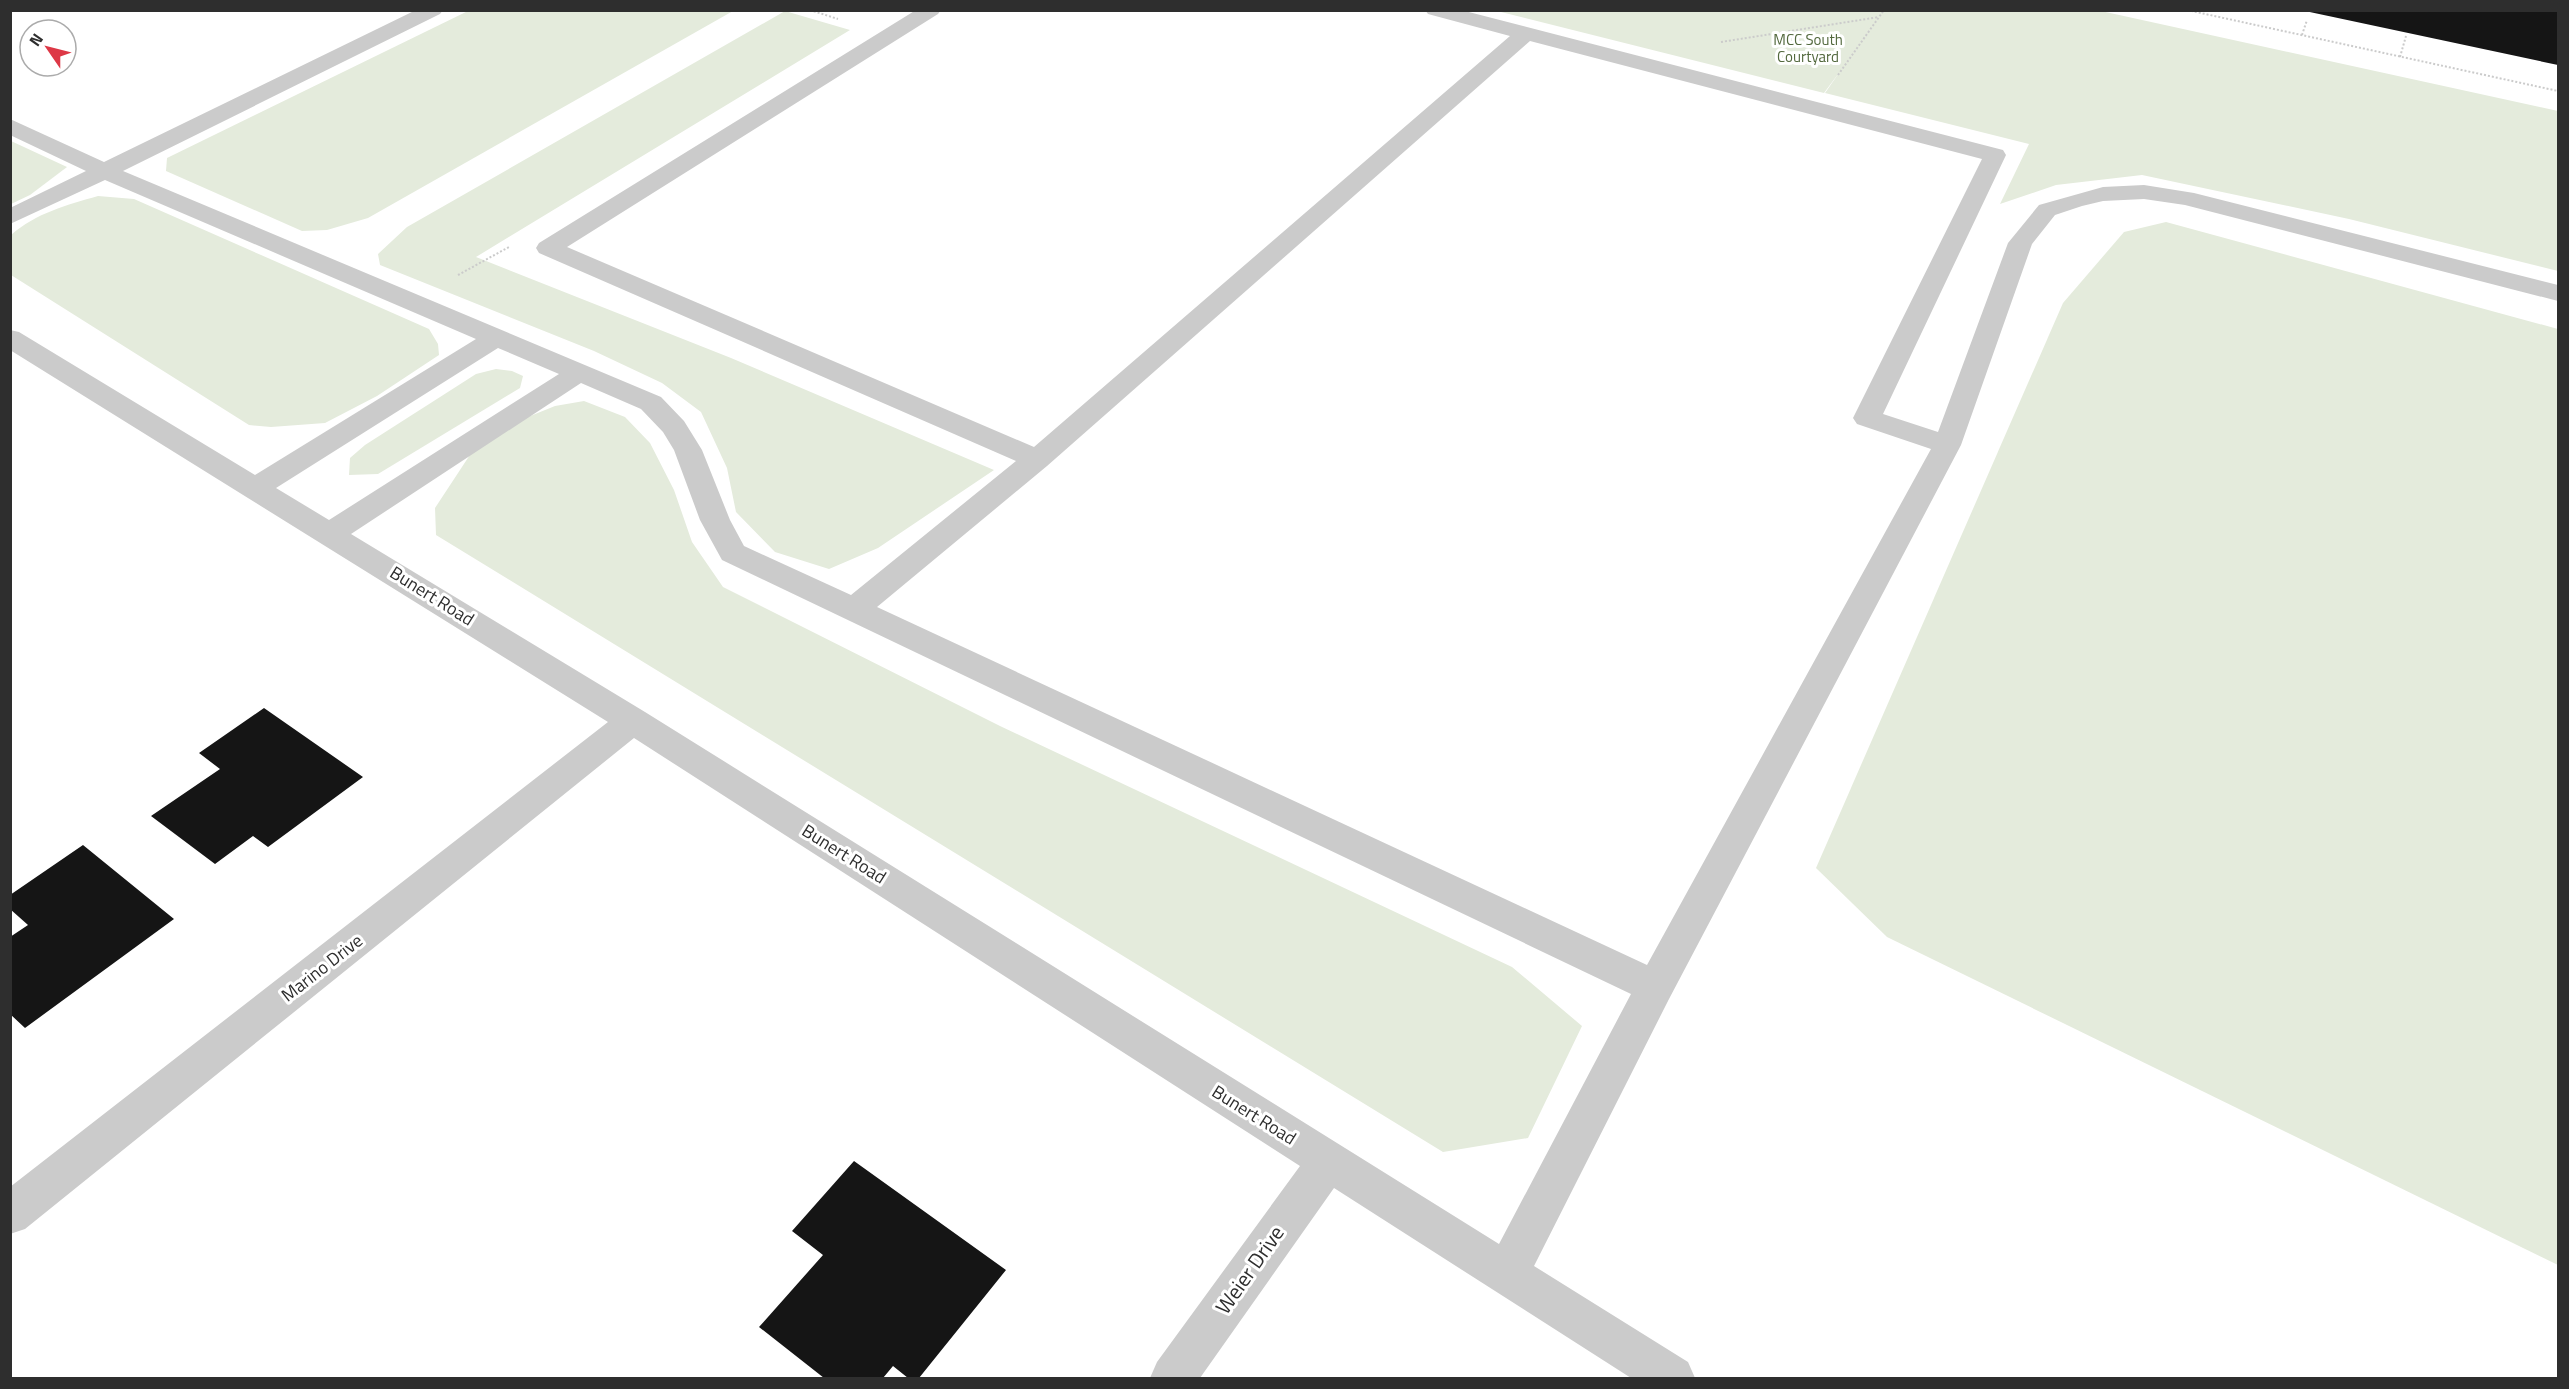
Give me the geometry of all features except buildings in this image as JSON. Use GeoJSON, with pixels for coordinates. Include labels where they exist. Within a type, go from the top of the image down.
{"type":"FeatureCollection","features":[{"type":"Feature","properties":{"kind":"street"},"geometry":{"type":"LineString","coordinates":[[10,217],[433,10]]}},
{"type":"Feature","properties":{"kind":"street"},"geometry":{"type":"LineString","coordinates":[[931,10],[548,248],[1037,459]]}},
{"type":"Feature","properties":{"kind":"street"},"geometry":{"type":"LineString","coordinates":[[1435,10],[1995,155],[1867,418],[1947,446]]}},
{"type":"Feature","properties":{"kind":"street"},"geometry":{"type":"LineString","coordinates":[[852,611],[1037,459],[1525,34]]}},
{"type":"Feature","properties":{"kind":"street"},"geometry":{"type":"LineString","coordinates":[[10,126],[104,171],[651,403],[674,427],[688,450],[715,520],[732,553],[1655,987]]}},
{"type":"Feature","properties":{"kind":"street"},"geometry":{"type":"LineString","coordinates":[[1506,1274],[1655,987],[1947,446],[2020,243],[2048,210],[2103,194],[2144,192],[2186,198],[2559,293]]}},
{"type":"Feature","properties":{"kind":"street"},"geometry":{"type":"LineString","coordinates":[[255,488],[498,337]]}},
{"type":"Feature","properties":{"kind":"street","name":"Bunert Road"},"geometry":{"type":"LineString","coordinates":[[10,338],[331,533],[633,721],[1672,1378]]}},
{"type":"Feature","properties":{"kind":"street"},"geometry":{"type":"LineString","coordinates":[[331,533],[579,373]]}},
{"type":"Feature","properties":{"kind":"street","name":"Marino Drive"},"geometry":{"type":"LineString","coordinates":[[10,1214],[633,721]]}},
{"type":"Feature","properties":{"kind":"street","name":"Weier Drive"},"geometry":{"type":"LineString","coordinates":[[1173,1378],[1328,1162]]}},
{"type":"Feature","properties":{"kind":"path"},"geometry":{"type":"LineString","coordinates":[[1832,83],[1884,10]]}},
{"type":"Feature","properties":{"kind":"path"},"geometry":{"type":"LineString","coordinates":[[2187,10],[2559,92]]}},
{"type":"Feature","properties":{"kind":"path"},"geometry":{"type":"LineString","coordinates":[[1718,42],[1879,16]]}},
{"type":"Feature","properties":{"kind":"path"},"geometry":{"type":"LineString","coordinates":[[2302,35],[2307,20]]}},
{"type":"Feature","properties":{"kind":"path"},"geometry":{"type":"LineString","coordinates":[[2400,57],[2406,36]]}},
{"type":"Feature","properties":{"kind":"green space"},"geometry":{"type":"Polygon","coordinates":[[[470,10],[733,11],[368,218],[327,230],[302,231],[166,171],[167,158],[470,10]]]}},
{"type":"Feature","properties":{"kind":"green space"},"geometry":{"type":"Polygon","coordinates":[[[785,11],[850,30],[476,257],[731,358],[994,470],[878,548],[829,569],[775,552],[736,512],[727,468],[701,412],[662,383],[594,351],[380,265],[378,254],[407,227],[785,11]]]}},
{"type":"Feature","properties":{"kind":"green space","name":"MCC South Courtyard"},"geometry":{"type":"Polygon","coordinates":[[[1497,11],[2101,11],[2558,111],[2558,271],[2349,219],[2142,175],[2056,185],[2000,204],[2029,144],[1825,93],[1841,70],[1824,93],[1497,11]]]}},
{"type":"Feature","properties":{"kind":"green space"},"geometry":{"type":"Polygon","coordinates":[[[11,141],[67,167],[30,195],[11,204],[11,141]]]}},
{"type":"Feature","properties":{"kind":"green space"},"geometry":{"type":"Polygon","coordinates":[[[98,196],[134,199],[429,329],[438,344],[439,355],[377,396],[325,423],[271,427],[249,425],[11,275],[11,235],[41,215],[98,196]]]}},
{"type":"Feature","properties":{"kind":"green space"},"geometry":{"type":"Polygon","coordinates":[[[2166,222],[2558,329],[2558,1265],[1887,937],[1816,868],[2063,303],[2124,232],[2166,222]]]}},
{"type":"Feature","properties":{"kind":"green space"},"geometry":{"type":"Polygon","coordinates":[[[496,369],[512,371],[523,376],[520,388],[378,474],[349,475],[350,458],[365,445],[476,374],[496,369]]]}},
{"type":"Feature","properties":{"kind":"green space"},"geometry":{"type":"Polygon","coordinates":[[[584,401],[625,417],[650,443],[674,490],[692,542],[723,587],[1000,726],[1512,967],[1582,1026],[1528,1138],[1443,1152],[436,535],[435,508],[483,435],[555,406],[584,401]]]}}]}
